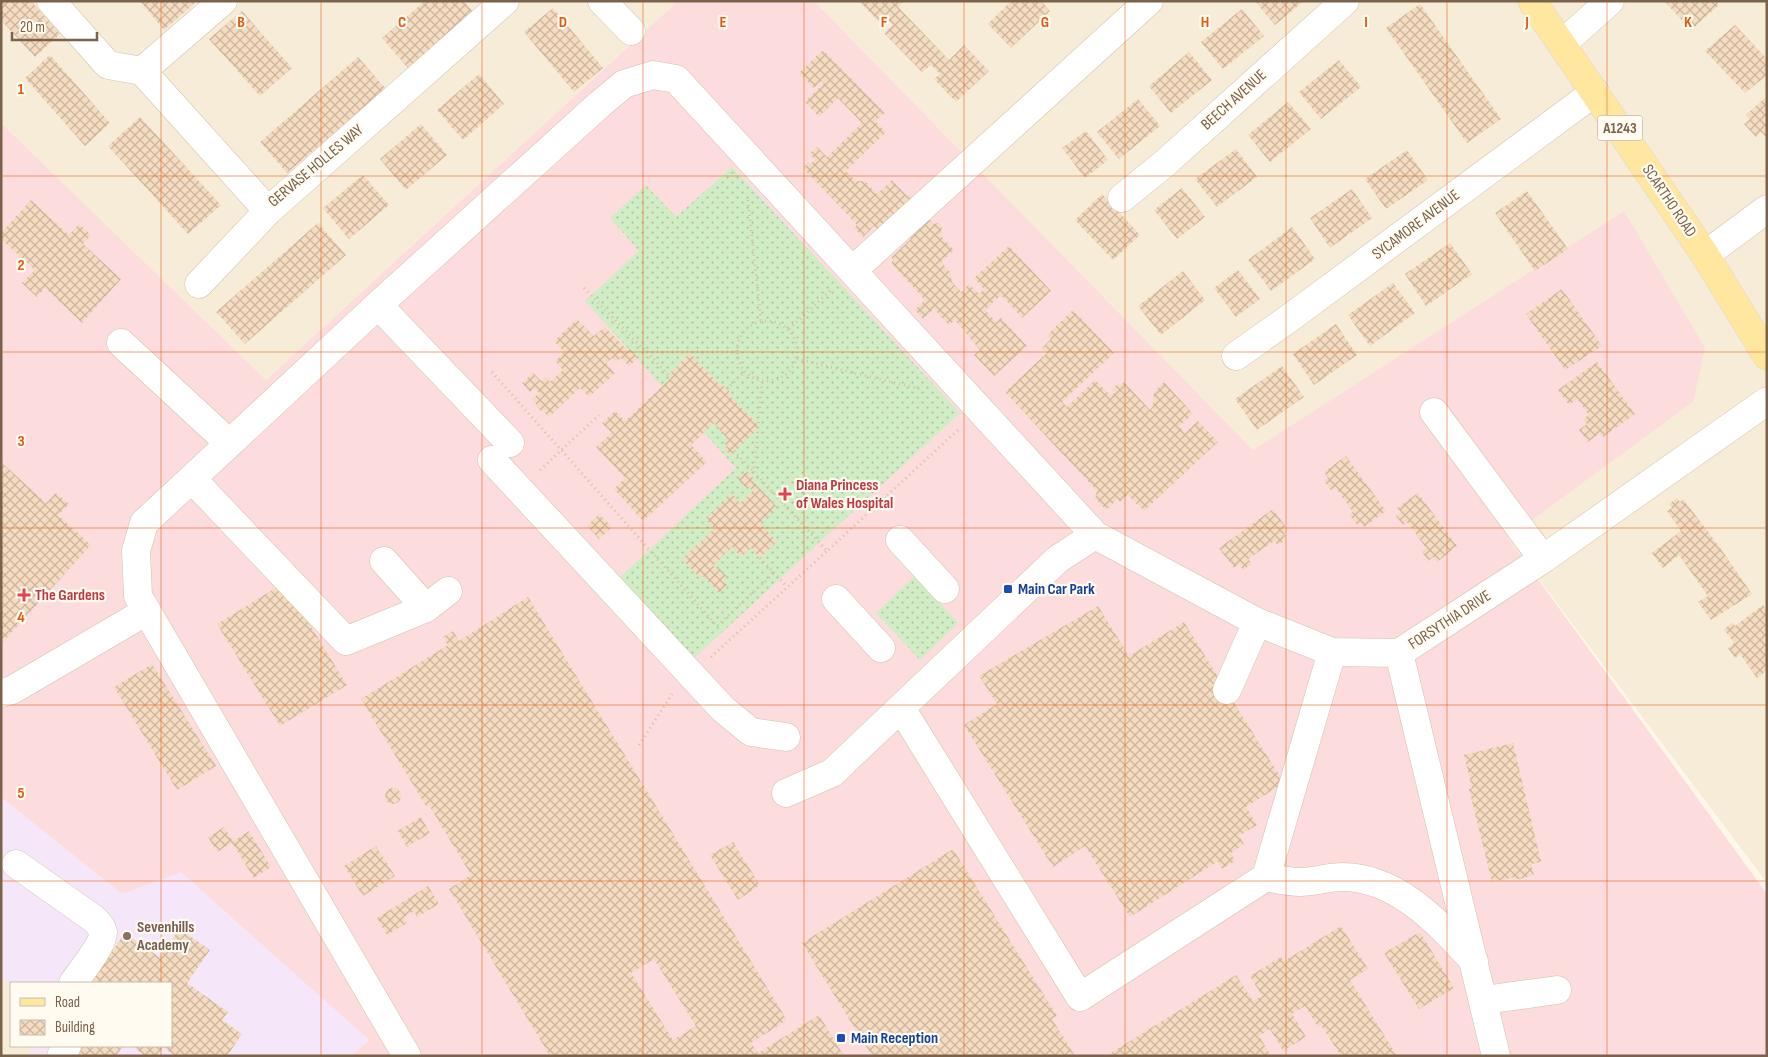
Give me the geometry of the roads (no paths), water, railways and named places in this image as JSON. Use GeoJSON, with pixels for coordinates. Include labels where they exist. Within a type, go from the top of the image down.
{"type":"FeatureCollection","features":[{"type":"Feature","properties":{"kind":"main road","name":"SCARTHO ROAD"},"geometry":{"type":"LineString","coordinates":[[1532,1],[1706,256],[1767,356]]}},
{"type":"Feature","properties":{"kind":"street"},"geometry":{"type":"LineString","coordinates":[[51,1],[108,65],[142,71],[223,1]]}},
{"type":"Feature","properties":{"kind":"street","name":"GERVASE HOLLES WAY"},"geometry":{"type":"LineString","coordinates":[[142,71],[268,211],[505,1]]}},
{"type":"Feature","properties":{"kind":"street"},"geometry":{"type":"LineString","coordinates":[[602,1],[631,31]]}},
{"type":"Feature","properties":{"kind":"street"},"geometry":{"type":"LineString","coordinates":[[853,270],[1149,1]]}},
{"type":"Feature","properties":{"kind":"street","name":"BEECH AVENUE"},"geometry":{"type":"LineString","coordinates":[[1122,198],[1164,164],[1345,1]]}},
{"type":"Feature","properties":{"kind":"street"},"geometry":{"type":"LineString","coordinates":[[1562,44],[1610,1]]}},
{"type":"Feature","properties":{"kind":"street"},"geometry":{"type":"LineString","coordinates":[[407,1056],[138,596],[136,552],[144,523],[378,305],[624,84],[653,75],[676,79],[1095,536],[1257,622],[1332,652],[1399,653]]}},
{"type":"Feature","properties":{"kind":"street","name":"SYCAMORE AVENUE"},"geometry":{"type":"LineString","coordinates":[[1236,356],[1595,92]]}},
{"type":"Feature","properties":{"kind":"street"},"geometry":{"type":"LineString","coordinates":[[1706,256],[1767,208]]}},
{"type":"Feature","properties":{"kind":"street"},"geometry":{"type":"LineString","coordinates":[[199,284],[268,211]]}},
{"type":"Feature","properties":{"kind":"street"},"geometry":{"type":"LineString","coordinates":[[378,305],[501,451],[519,489],[723,709],[751,732],[786,737]]}},
{"type":"Feature","properties":{"kind":"street"},"geometry":{"type":"LineString","coordinates":[[122,343],[229,443]]}},
{"type":"Feature","properties":{"kind":"street","name":"FORSYTHIA DRIVE"},"geometry":{"type":"LineString","coordinates":[[1496,1056],[1399,653],[1543,559],[1767,401]]}},
{"type":"Feature","properties":{"kind":"street"},"geometry":{"type":"LineString","coordinates":[[1434,412],[1543,559]]}},
{"type":"Feature","properties":{"kind":"street"},"geometry":{"type":"LineString","coordinates":[[192,479],[346,642],[426,608],[448,591]]}},
{"type":"Feature","properties":{"kind":"street"},"geometry":{"type":"LineString","coordinates":[[786,793],[832,774],[1058,559],[1095,536]]}},
{"type":"Feature","properties":{"kind":"street"},"geometry":{"type":"LineString","coordinates":[[900,540],[945,589]]}},
{"type":"Feature","properties":{"kind":"street"},"geometry":{"type":"LineString","coordinates":[[384,562],[426,608]]}},
{"type":"Feature","properties":{"kind":"street"},"geometry":{"type":"LineString","coordinates":[[836,599],[881,648]]}},
{"type":"Feature","properties":{"kind":"street"},"geometry":{"type":"LineString","coordinates":[[1,693],[12,690],[147,611]]}},
{"type":"Feature","properties":{"kind":"street"},"geometry":{"type":"LineString","coordinates":[[1226,690],[1257,622]]}},
{"type":"Feature","properties":{"kind":"street"},"geometry":{"type":"LineString","coordinates":[[901,708],[1080,997],[1266,877],[1332,652]]}},
{"type":"Feature","properties":{"kind":"street"},"geometry":{"type":"LineString","coordinates":[[16,864],[100,925],[103,932],[102,940],[75,982]]}},
{"type":"Feature","properties":{"kind":"street"},"geometry":{"type":"LineString","coordinates":[[1266,877],[1300,882],[1343,877],[1370,880],[1393,890],[1422,910],[1474,961]]}},
{"type":"Feature","properties":{"kind":"street"},"geometry":{"type":"LineString","coordinates":[[1484,1000],[1558,990]]}},
{"type":"Feature","properties":{"kind":"place","name":"Diana Princess of Wales Hospital"},"geometry":{"type":"Point","coordinates":[785,494]}},
{"type":"Feature","properties":{"kind":"place","name":"Main Car Park"},"geometry":{"type":"Point","coordinates":[1008,589]}},
{"type":"Feature","properties":{"kind":"place","name":"The Gardens"},"geometry":{"type":"Point","coordinates":[24,595]}},
{"type":"Feature","properties":{"kind":"place","name":"Sevenhills Academy"},"geometry":{"type":"Point","coordinates":[127,936]}},
{"type":"Feature","properties":{"kind":"place","name":"Main Reception"},"geometry":{"type":"Point","coordinates":[841,1038]}}]}
